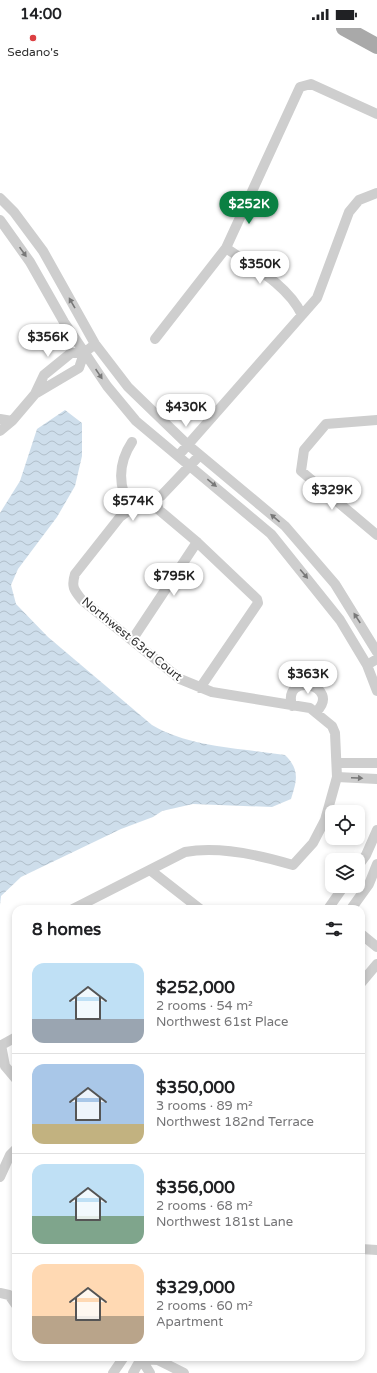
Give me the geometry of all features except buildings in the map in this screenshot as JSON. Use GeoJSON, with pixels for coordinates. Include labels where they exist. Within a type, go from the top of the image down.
{"type":"FeatureCollection","features":[{"type":"Feature","properties":{"kind":"main road"},"geometry":{"type":"LineString","coordinates":[[344,28],[372,38]]}},
{"type":"Feature","properties":{"kind":"street"},"geometry":{"type":"LineString","coordinates":[[155,339],[226,248],[300,87],[311,84],[377,114]]}},
{"type":"Feature","properties":{"kind":"street"},"geometry":{"type":"LineString","coordinates":[[178,456],[317,298],[348,212],[359,200],[377,193]]}},
{"type":"Feature","properties":{"kind":"street"},"geometry":{"type":"LineString","coordinates":[[0,198],[14,212],[43,251],[96,344],[128,387],[188,445],[285,526],[335,584],[377,652]]}},
{"type":"Feature","properties":{"kind":"street"},"geometry":{"type":"LineString","coordinates":[[0,220],[30,262],[64,322],[107,386],[136,421],[271,534],[340,620],[367,665],[377,692]]}},
{"type":"Feature","properties":{"kind":"street"},"geometry":{"type":"LineString","coordinates":[[226,248],[267,276],[297,304],[302,315]]}},
{"type":"Feature","properties":{"kind":"street"},"geometry":{"type":"LineString","coordinates":[[35,394],[79,368],[84,353],[96,344]]}},
{"type":"Feature","properties":{"kind":"street"},"geometry":{"type":"LineString","coordinates":[[0,432],[12,421],[35,394],[44,375],[71,353],[84,353]]}},
{"type":"Feature","properties":{"kind":"street"},"geometry":{"type":"LineString","coordinates":[[0,419],[12,421]]}},
{"type":"Feature","properties":{"kind":"street"},"geometry":{"type":"LineString","coordinates":[[377,420],[326,424],[304,450],[301,471],[377,535]]}},
{"type":"Feature","properties":{"kind":"street"},"geometry":{"type":"LineString","coordinates":[[132,442],[126,451],[120,481],[126,500],[132,508],[154,499],[167,490],[200,455]]}},
{"type":"Feature","properties":{"kind":"street"},"geometry":{"type":"LineString","coordinates":[[154,499],[159,510],[197,542],[257,599],[258,603],[200,688]]}},
{"type":"Feature","properties":{"kind":"street","name":"Northwest 63rd Court"},"geometry":{"type":"LineString","coordinates":[[81,905],[185,852],[197,850],[258,855],[293,865],[313,843],[325,820],[337,777],[338,763],[335,733],[332,726],[316,712],[310,708],[292,706],[287,703],[212,692],[180,679],[82,600],[73,589],[72,584],[75,574],[120,517],[132,508]]}},
{"type":"Feature","properties":{"kind":"street"},"geometry":{"type":"LineString","coordinates":[[132,640],[197,542]]}},
{"type":"Feature","properties":{"kind":"street"},"geometry":{"type":"LineString","coordinates":[[367,665],[377,659]]}},
{"type":"Feature","properties":{"kind":"street"},"geometry":{"type":"LineString","coordinates":[[292,706],[291,697],[296,688],[304,684],[313,685],[322,696],[322,705],[316,712]]}},
{"type":"Feature","properties":{"kind":"street"},"geometry":{"type":"LineString","coordinates":[[338,763],[377,763]]}},
{"type":"Feature","properties":{"kind":"street"},"geometry":{"type":"LineString","coordinates":[[337,777],[377,779]]}},
{"type":"Feature","properties":{"kind":"street"},"geometry":{"type":"LineString","coordinates":[[365,856],[377,830]]}},
{"type":"Feature","properties":{"kind":"street"},"geometry":{"type":"LineString","coordinates":[[354,905],[368,884],[377,864]]}},
{"type":"Feature","properties":{"kind":"street"},"geometry":{"type":"LineString","coordinates":[[150,870],[195,905]]}},
{"type":"Feature","properties":{"kind":"street"},"geometry":{"type":"LineString","coordinates":[[331,905],[339,893]]}},
{"type":"Feature","properties":{"kind":"street"},"geometry":{"type":"LineString","coordinates":[[365,937],[377,947]]}},
{"type":"Feature","properties":{"kind":"street"},"geometry":{"type":"LineString","coordinates":[[365,979],[377,964]]}},
{"type":"Feature","properties":{"kind":"street"},"geometry":{"type":"LineString","coordinates":[[12,1039],[1,1046],[5,1066],[12,1074]]}},
{"type":"Feature","properties":{"kind":"street"},"geometry":{"type":"LineString","coordinates":[[0,1177],[12,1154]]}},
{"type":"Feature","properties":{"kind":"street"},"geometry":{"type":"LineString","coordinates":[[365,1249],[377,1250]]}},
{"type":"Feature","properties":{"kind":"street"},"geometry":{"type":"LineString","coordinates":[[0,1293],[9,1295],[12,1299]]}},
{"type":"Feature","properties":{"kind":"street"},"geometry":{"type":"LineString","coordinates":[[113,1373],[121,1361]]}},
{"type":"Feature","properties":{"kind":"street"},"geometry":{"type":"LineString","coordinates":[[133,1373],[139,1361]]}},
{"type":"Feature","properties":{"kind":"street"},"geometry":{"type":"LineString","coordinates":[[142,1361],[150,1373]]}},
{"type":"Feature","properties":{"kind":"street"},"geometry":{"type":"LineString","coordinates":[[160,1361],[184,1373]]}},
{"type":"Feature","properties":{"kind":"water"},"geometry":{"type":"Polygon","coordinates":[[[65,410],[82,423],[82,456],[75,486],[57,517],[18,569],[11,585],[16,604],[48,637],[152,725],[167,733],[200,743],[285,755],[293,766],[296,781],[291,799],[272,807],[193,804],[162,811],[153,817],[121,829],[21,877],[1,896],[0,905],[0,513],[20,481],[37,429],[65,410]]]}},
{"type":"Feature","properties":{"kind":"place","name":"Sedano's"},"geometry":{"type":"Point","coordinates":[33,38]}}]}
